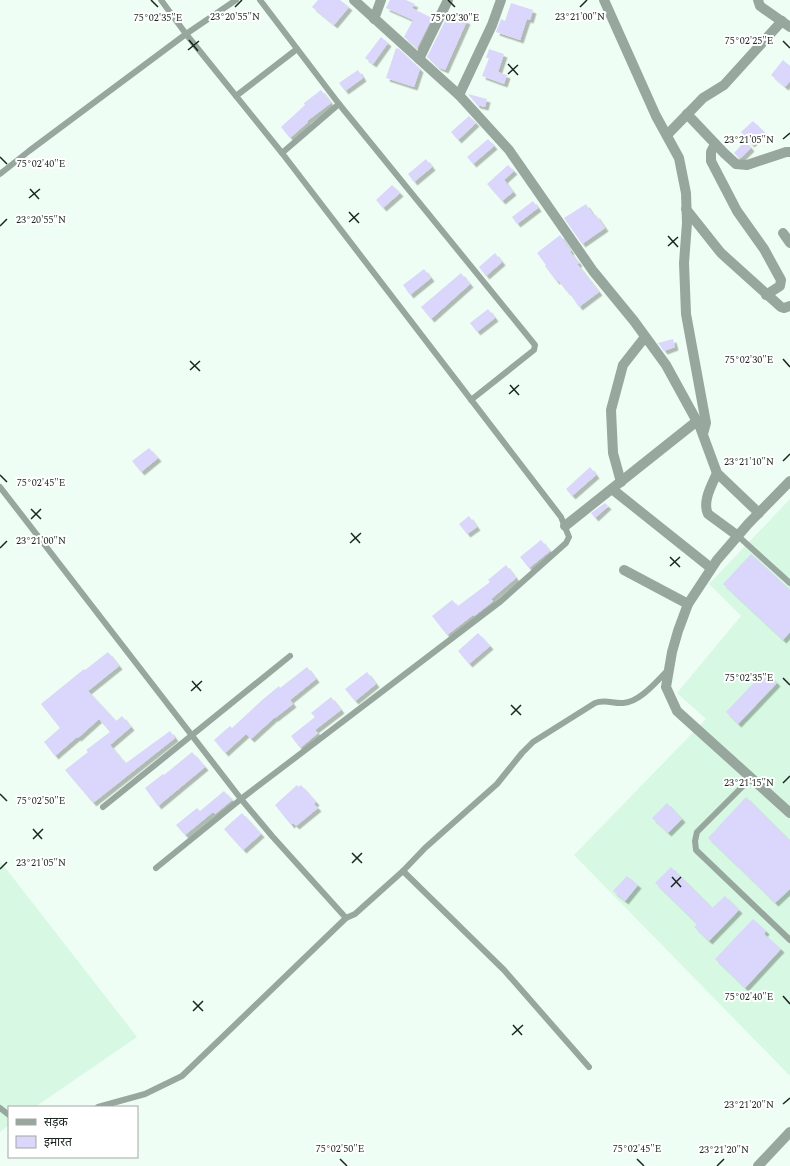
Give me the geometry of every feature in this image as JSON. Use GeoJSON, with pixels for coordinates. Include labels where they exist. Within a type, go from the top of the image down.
{"type":"FeatureCollection","features":[{"type":"Feature","properties":{"kind":"street"},"geometry":{"type":"LineString","coordinates":[[354,0],[459,95],[509,150],[593,271],[646,337],[666,365],[703,434],[717,472],[759,513]]}},
{"type":"Feature","properties":{"kind":"street"},"geometry":{"type":"LineString","coordinates":[[374,19],[381,0]]}},
{"type":"Feature","properties":{"kind":"street"},"geometry":{"type":"LineString","coordinates":[[419,59],[448,0]]}},
{"type":"Feature","properties":{"kind":"street"},"geometry":{"type":"LineString","coordinates":[[459,95],[492,25],[501,0]]}},
{"type":"Feature","properties":{"kind":"street"},"geometry":{"type":"LineString","coordinates":[[604,0],[656,116],[679,158],[686,193],[684,263],[686,314],[706,423],[703,434]]}},
{"type":"Feature","properties":{"kind":"street"},"geometry":{"type":"LineString","coordinates":[[667,135],[703,98],[724,85],[786,24],[760,6],[758,0]]}},
{"type":"Feature","properties":{"kind":"street"},"geometry":{"type":"LineString","coordinates":[[687,114],[736,164],[747,165],[790,152]]}},
{"type":"Feature","properties":{"kind":"street"},"geometry":{"type":"LineString","coordinates":[[715,144],[711,152],[711,161],[737,211],[764,249],[781,280],[780,286],[766,295]]}},
{"type":"Feature","properties":{"kind":"street"},"geometry":{"type":"LineString","coordinates":[[686,209],[722,253],[766,295],[781,307],[784,308],[790,306]]}},
{"type":"Feature","properties":{"kind":"street"},"geometry":{"type":"LineString","coordinates":[[783,233],[790,243]]}},
{"type":"Feature","properties":{"kind":"street"},"geometry":{"type":"LineString","coordinates":[[621,482],[613,453],[612,410],[622,364],[646,337]]}},
{"type":"Feature","properties":{"kind":"street"},"geometry":{"type":"LineString","coordinates":[[565,526],[697,422]]}},
{"type":"Feature","properties":{"kind":"street"},"geometry":{"type":"LineString","coordinates":[[717,472],[705,503],[706,509],[708,514],[738,536]]}},
{"type":"Feature","properties":{"kind":"street"},"geometry":{"type":"LineString","coordinates":[[790,481],[738,536],[711,568],[688,604],[678,631],[666,687],[677,711],[790,814]]}},
{"type":"Feature","properties":{"kind":"street"},"geometry":{"type":"LineString","coordinates":[[612,489],[711,568]]}},
{"type":"Feature","properties":{"kind":"street"},"geometry":{"type":"LineString","coordinates":[[624,570],[688,604]]}},
{"type":"Feature","properties":{"kind":"street"},"geometry":{"type":"LineString","coordinates":[[758,1166],[790,1132]]}},
{"type":"Feature","properties":{"kind":"lane"},"geometry":{"type":"LineString","coordinates":[[156,868],[241,799],[500,602],[566,543],[569,537],[560,517],[282,153],[186,34],[161,0]]}},
{"type":"Feature","properties":{"kind":"lane"},"geometry":{"type":"LineString","coordinates":[[0,174],[28,151],[186,34],[236,0]]}},
{"type":"Feature","properties":{"kind":"lane"},"geometry":{"type":"LineString","coordinates":[[260,0],[339,104],[535,345],[534,350],[471,400]]}},
{"type":"Feature","properties":{"kind":"lane"},"geometry":{"type":"LineString","coordinates":[[236,96],[298,49]]}},
{"type":"Feature","properties":{"kind":"lane"},"geometry":{"type":"LineString","coordinates":[[282,153],[339,104]]}},
{"type":"Feature","properties":{"kind":"lane"},"geometry":{"type":"LineString","coordinates":[[0,487],[241,799],[272,836],[346,918]]}},
{"type":"Feature","properties":{"kind":"lane"},"geometry":{"type":"LineString","coordinates":[[738,536],[790,583]]}},
{"type":"Feature","properties":{"kind":"lane"},"geometry":{"type":"LineString","coordinates":[[104,807],[290,656]]}},
{"type":"Feature","properties":{"kind":"lane"},"geometry":{"type":"LineString","coordinates":[[102,1106],[145,1094],[182,1076],[346,918],[355,914],[403,871],[425,848],[497,784],[533,742],[602,700],[624,704],[633,701],[644,694],[669,668]]}},
{"type":"Feature","properties":{"kind":"lane"},"geometry":{"type":"LineString","coordinates":[[751,778],[697,832],[695,841],[696,850],[790,940]]}},
{"type":"Feature","properties":{"kind":"lane"},"geometry":{"type":"LineString","coordinates":[[403,871],[504,970],[590,1068]]}},
{"type":"Feature","properties":{"kind":"lane"},"geometry":{"type":"LineString","coordinates":[[0,1108],[8,1114]]}},
{"type":"Feature","properties":{"kind":"shaded area"},"geometry":{"type":"Polygon","coordinates":[[[790,499],[790,1076],[574,855],[706,719],[677,693],[741,616],[709,584],[790,499]]]}},
{"type":"Feature","properties":{"kind":"shaded area"},"geometry":{"type":"Polygon","coordinates":[[[0,861],[137,1037],[36,1106],[8,1106],[8,1126],[0,1132],[0,861]]]}},
{"type":"Feature","properties":{"kind":"building"},"geometry":{"type":"Polygon","coordinates":[[[318,0],[340,0],[349,7],[334,25],[312,7],[318,0]]]}},
{"type":"Feature","properties":{"kind":"building"},"geometry":{"type":"Polygon","coordinates":[[[390,0],[406,0],[415,4],[412,8],[432,18],[417,48],[404,37],[413,20],[386,8],[390,0]]]}},
{"type":"Feature","properties":{"kind":"building"},"geometry":{"type":"Polygon","coordinates":[[[511,3],[533,10],[530,20],[527,19],[520,40],[496,32],[501,19],[505,21],[511,3]]]}},
{"type":"Feature","properties":{"kind":"building"},"geometry":{"type":"Polygon","coordinates":[[[449,13],[467,21],[445,70],[438,67],[427,57],[449,13]]]}},
{"type":"Feature","properties":{"kind":"building"},"geometry":{"type":"Polygon","coordinates":[[[381,37],[388,43],[373,64],[365,58],[381,37]]]}},
{"type":"Feature","properties":{"kind":"building"},"geometry":{"type":"Polygon","coordinates":[[[396,48],[398,48],[420,69],[414,87],[386,78],[396,48]]]}},
{"type":"Feature","properties":{"kind":"building"},"geometry":{"type":"Polygon","coordinates":[[[489,49],[504,54],[498,72],[507,75],[504,84],[482,76],[489,58],[486,58],[489,49]]]}},
{"type":"Feature","properties":{"kind":"building"},"geometry":{"type":"Polygon","coordinates":[[[783,60],[790,66],[790,81],[785,87],[771,75],[783,60]]]}},
{"type":"Feature","properties":{"kind":"building"},"geometry":{"type":"Polygon","coordinates":[[[358,70],[363,78],[345,91],[339,83],[358,70]]]}},
{"type":"Feature","properties":{"kind":"building"},"geometry":{"type":"Polygon","coordinates":[[[321,90],[331,103],[307,121],[308,122],[290,138],[281,127],[305,105],[304,103],[321,90]]]}},
{"type":"Feature","properties":{"kind":"building"},"geometry":{"type":"Polygon","coordinates":[[[468,94],[487,99],[485,107],[477,105],[468,94]]]}},
{"type":"Feature","properties":{"kind":"building"},"geometry":{"type":"Polygon","coordinates":[[[469,116],[476,123],[458,140],[451,132],[469,116]]]}},
{"type":"Feature","properties":{"kind":"building"},"geometry":{"type":"Polygon","coordinates":[[[753,121],[764,132],[751,144],[741,132],[753,121]]]}},
{"type":"Feature","properties":{"kind":"building"},"geometry":{"type":"Polygon","coordinates":[[[488,139],[494,146],[473,164],[467,157],[488,139]]]}},
{"type":"Feature","properties":{"kind":"building"},"geometry":{"type":"Polygon","coordinates":[[[745,141],[751,148],[741,158],[739,158],[734,153],[745,141]]]}},
{"type":"Feature","properties":{"kind":"building"},"geometry":{"type":"Polygon","coordinates":[[[426,159],[432,167],[414,182],[408,174],[426,159]]]}},
{"type":"Feature","properties":{"kind":"building"},"geometry":{"type":"Polygon","coordinates":[[[508,165],[514,171],[504,180],[513,192],[502,201],[487,184],[508,165]]]}},
{"type":"Feature","properties":{"kind":"building"},"geometry":{"type":"Polygon","coordinates":[[[392,185],[400,193],[383,208],[376,200],[392,185]]]}},
{"type":"Feature","properties":{"kind":"building"},"geometry":{"type":"Polygon","coordinates":[[[533,201],[538,208],[517,224],[512,217],[533,201]]]}},
{"type":"Feature","properties":{"kind":"building"},"geometry":{"type":"Polygon","coordinates":[[[586,204],[605,228],[582,244],[564,218],[586,204]]]}},
{"type":"Feature","properties":{"kind":"building"},"geometry":{"type":"Polygon","coordinates":[[[560,235],[571,251],[570,252],[579,263],[577,264],[599,292],[579,307],[568,291],[567,292],[558,280],[556,281],[537,253],[560,235]]]}},
{"type":"Feature","properties":{"kind":"building"},"geometry":{"type":"Polygon","coordinates":[[[495,253],[502,262],[486,276],[479,267],[495,253]]]}},
{"type":"Feature","properties":{"kind":"building"},"geometry":{"type":"Polygon","coordinates":[[[424,269],[431,278],[410,295],[403,285],[424,269]]]}},
{"type":"Feature","properties":{"kind":"building"},"geometry":{"type":"Polygon","coordinates":[[[461,273],[470,284],[431,319],[421,307],[461,273]]]}},
{"type":"Feature","properties":{"kind":"building"},"geometry":{"type":"Polygon","coordinates":[[[488,309],[495,318],[477,332],[470,323],[488,309]]]}},
{"type":"Feature","properties":{"kind":"building"},"geometry":{"type":"Polygon","coordinates":[[[673,339],[675,347],[664,351],[658,343],[673,339]]]}},
{"type":"Feature","properties":{"kind":"building"},"geometry":{"type":"Polygon","coordinates":[[[149,448],[158,458],[141,472],[132,461],[149,448]]]}},
{"type":"Feature","properties":{"kind":"building"},"geometry":{"type":"Polygon","coordinates":[[[590,467],[596,475],[572,496],[566,489],[590,467]]]}},
{"type":"Feature","properties":{"kind":"building"},"geometry":{"type":"Polygon","coordinates":[[[605,503],[608,506],[595,518],[591,513],[605,503]]]}},
{"type":"Feature","properties":{"kind":"building"},"geometry":{"type":"Polygon","coordinates":[[[469,516],[477,527],[467,534],[459,524],[469,516]]]}},
{"type":"Feature","properties":{"kind":"building"},"geometry":{"type":"Polygon","coordinates":[[[541,540],[550,551],[529,568],[520,557],[541,540]]]}},
{"type":"Feature","properties":{"kind":"building"},"geometry":{"type":"Polygon","coordinates":[[[751,554],[790,590],[790,632],[783,640],[723,584],[751,554]]]}},
{"type":"Feature","properties":{"kind":"building"},"geometry":{"type":"Polygon","coordinates":[[[506,565],[516,578],[491,599],[493,601],[447,635],[432,616],[452,600],[458,606],[490,582],[488,580],[506,565]]]}},
{"type":"Feature","properties":{"kind":"building"},"geometry":{"type":"Polygon","coordinates":[[[478,633],[490,646],[469,664],[458,651],[478,633]]]}},
{"type":"Feature","properties":{"kind":"building"},"geometry":{"type":"Polygon","coordinates":[[[108,652],[119,666],[88,691],[116,721],[122,716],[131,727],[110,745],[126,763],[170,731],[175,738],[93,803],[65,770],[88,752],[86,750],[110,732],[99,719],[55,756],[44,742],[60,728],[41,704],[84,669],[85,670],[108,652]]]}},
{"type":"Feature","properties":{"kind":"building"},"geometry":{"type":"Polygon","coordinates":[[[307,667],[316,679],[290,700],[293,704],[274,718],[251,739],[246,734],[225,753],[214,740],[230,726],[232,728],[279,686],[280,688],[307,667]]]}},
{"type":"Feature","properties":{"kind":"building"},"geometry":{"type":"Polygon","coordinates":[[[765,671],[777,683],[738,724],[726,712],[765,671]]]}},
{"type":"Feature","properties":{"kind":"building"},"geometry":{"type":"Polygon","coordinates":[[[367,672],[376,684],[355,701],[345,689],[367,672]]]}},
{"type":"Feature","properties":{"kind":"building"},"geometry":{"type":"Polygon","coordinates":[[[331,697],[341,710],[315,730],[318,733],[300,748],[291,736],[315,717],[311,713],[331,697]]]}},
{"type":"Feature","properties":{"kind":"building"},"geometry":{"type":"Polygon","coordinates":[[[192,752],[205,767],[158,806],[145,788],[163,774],[164,775],[192,752]]]}},
{"type":"Feature","properties":{"kind":"building"},"geometry":{"type":"Polygon","coordinates":[[[297,785],[299,787],[301,785],[316,802],[314,804],[318,808],[296,826],[293,823],[291,825],[275,805],[297,785]]]}},
{"type":"Feature","properties":{"kind":"building"},"geometry":{"type":"Polygon","coordinates":[[[224,791],[232,800],[215,814],[213,812],[185,835],[176,825],[197,808],[200,811],[224,791]]]}},
{"type":"Feature","properties":{"kind":"building"},"geometry":{"type":"Polygon","coordinates":[[[746,797],[790,841],[790,889],[775,903],[708,838],[746,797]]]}},
{"type":"Feature","properties":{"kind":"building"},"geometry":{"type":"Polygon","coordinates":[[[667,803],[682,819],[668,833],[652,818],[667,803]]]}},
{"type":"Feature","properties":{"kind":"building"},"geometry":{"type":"Polygon","coordinates":[[[242,813],[261,834],[243,850],[224,829],[242,813]]]}},
{"type":"Feature","properties":{"kind":"building"},"geometry":{"type":"Polygon","coordinates":[[[671,867],[712,908],[725,896],[739,910],[709,941],[694,927],[697,924],[655,883],[671,867]]]}},
{"type":"Feature","properties":{"kind":"building"},"geometry":{"type":"Polygon","coordinates":[[[627,876],[638,885],[625,901],[613,891],[627,876]]]}},
{"type":"Feature","properties":{"kind":"building"},"geometry":{"type":"Polygon","coordinates":[[[753,919],[766,931],[764,934],[781,949],[745,988],[715,959],[753,919]]]}}]}
